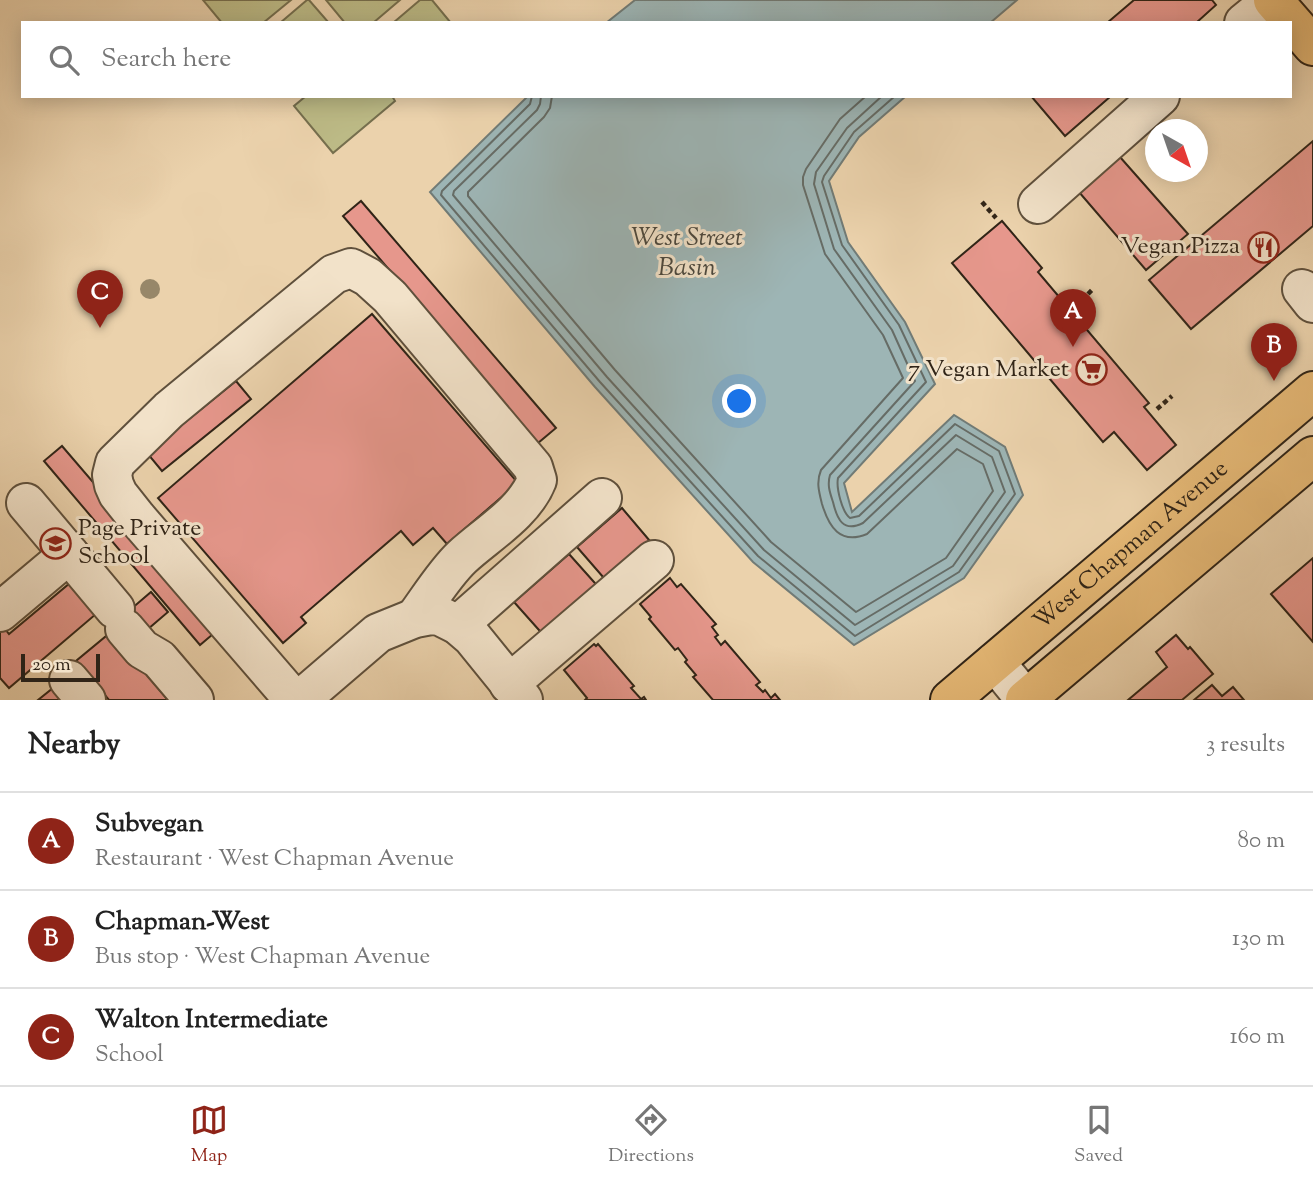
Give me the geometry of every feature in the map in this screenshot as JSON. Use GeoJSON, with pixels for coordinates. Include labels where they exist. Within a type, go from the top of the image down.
{"type":"FeatureCollection","features":[{"type":"Feature","properties":{"kind":"main road"},"geometry":{"type":"LineString","coordinates":[[1273,0],[1291,21]]}},
{"type":"Feature","properties":{"kind":"main road"},"geometry":{"type":"LineString","coordinates":[[1292,22],[1313,46]]}},
{"type":"Feature","properties":{"kind":"main road","name":"West Chapman Avenue"},"geometry":{"type":"LineString","coordinates":[[950,700],[1313,391]]}},
{"type":"Feature","properties":{"kind":"main road","name":"West Chapman Avenue"},"geometry":{"type":"LineString","coordinates":[[1026,700],[1313,456]]}},
{"type":"Feature","properties":{"kind":"street"},"geometry":{"type":"LineString","coordinates":[[1247,21],[1273,0]]}},
{"type":"Feature","properties":{"kind":"street"},"geometry":{"type":"LineString","coordinates":[[1038,204],[1158,98]]}},
{"type":"Feature","properties":{"kind":"street"},"geometry":{"type":"LineString","coordinates":[[295,700],[118,494],[112,475],[115,463],[169,411],[334,274],[351,268],[368,277],[390,297],[533,467],[537,480],[532,494],[459,560],[415,618]]}},
{"type":"Feature","properties":{"kind":"street"},"geometry":{"type":"LineString","coordinates":[[458,625],[602,498]]}},
{"type":"Feature","properties":{"kind":"street"},"geometry":{"type":"LineString","coordinates":[[26,503],[142,649],[159,659],[194,700]]}},
{"type":"Feature","properties":{"kind":"street"},"geometry":{"type":"LineString","coordinates":[[0,612],[69,554]]}},
{"type":"Feature","properties":{"kind":"street"},"geometry":{"type":"LineString","coordinates":[[300,700],[378,634],[415,618],[431,615],[440,616],[458,625],[472,637],[516,692],[654,560]]}},
{"type":"Feature","properties":{"kind":"street"},"geometry":{"type":"LineString","coordinates":[[995,662],[1026,700]]}},
{"type":"Feature","properties":{"kind":"path"},"geometry":{"type":"LineString","coordinates":[[982,202],[996,218]]}},
{"type":"Feature","properties":{"kind":"path"},"geometry":{"type":"LineString","coordinates":[[1076,306],[1093,289]]}},
{"type":"Feature","properties":{"kind":"path"},"geometry":{"type":"LineString","coordinates":[[1157,409],[1172,396]]}},
{"type":"Feature","properties":{"kind":"shaded area"},"geometry":{"type":"Polygon","coordinates":[[[203,0],[291,0],[265,21],[220,21],[203,0]]]}},
{"type":"Feature","properties":{"kind":"shaded area"},"geometry":{"type":"Polygon","coordinates":[[[309,0],[327,21],[282,21],[309,0]]]}},
{"type":"Feature","properties":{"kind":"shaded area"},"geometry":{"type":"Polygon","coordinates":[[[326,0],[400,0],[375,21],[343,21],[326,0]]]}},
{"type":"Feature","properties":{"kind":"shaded area"},"geometry":{"type":"Polygon","coordinates":[[[420,0],[432,0],[449,21],[395,21],[420,0]]]}},
{"type":"Feature","properties":{"kind":"shaded area"},"geometry":{"type":"Polygon","coordinates":[[[304,98],[393,98],[395,101],[333,153],[294,106],[304,98]]]}},
{"type":"Feature","properties":{"kind":"water"},"geometry":{"type":"Polygon","coordinates":[[[635,0],[1017,0],[992,21],[609,21],[635,0]]]}},
{"type":"Feature","properties":{"kind":"water","name":"West Street Basin"},"geometry":{"type":"Polygon","coordinates":[[[526,98],[904,98],[859,137],[829,181],[848,242],[905,322],[935,384],[844,483],[852,512],[954,415],[1005,447],[1023,495],[964,578],[854,645],[753,562],[595,387],[430,192],[526,98]]]}},
{"type":"Feature","properties":{"kind":"building"},"geometry":{"type":"Polygon","coordinates":[[[1134,0],[1212,0],[1216,5],[1198,21],[1109,21],[1134,0]]]}},
{"type":"Feature","properties":{"kind":"building"},"geometry":{"type":"Polygon","coordinates":[[[1033,98],[1109,98],[1065,136],[1033,98]]]}},
{"type":"Feature","properties":{"kind":"building"},"geometry":{"type":"Polygon","coordinates":[[[1313,141],[1313,226],[1191,329],[1149,280],[1313,141]]]}},
{"type":"Feature","properties":{"kind":"building"},"geometry":{"type":"Polygon","coordinates":[[[1120,157],[1188,234],[1146,270],[1079,192],[1120,157]]]}},
{"type":"Feature","properties":{"kind":"building"},"geometry":{"type":"Polygon","coordinates":[[[361,201],[556,428],[538,443],[343,216],[361,201]]]}},
{"type":"Feature","properties":{"kind":"building"},"geometry":{"type":"Polygon","coordinates":[[[1002,221],[1042,268],[1038,272],[1149,403],[1144,407],[1176,445],[1147,470],[1114,432],[1103,442],[952,263],[1002,221]]]}},
{"type":"Feature","properties":{"kind":"building"},"geometry":{"type":"Polygon","coordinates":[[[372,314],[518,483],[447,544],[433,528],[413,545],[401,531],[301,617],[306,623],[283,643],[158,498],[372,314]]]}},
{"type":"Feature","properties":{"kind":"building"},"geometry":{"type":"Polygon","coordinates":[[[236,381],[251,399],[162,471],[147,453],[236,381]]]}},
{"type":"Feature","properties":{"kind":"building"},"geometry":{"type":"Polygon","coordinates":[[[62,446],[219,629],[200,645],[44,461],[62,446]]]}},
{"type":"Feature","properties":{"kind":"building"},"geometry":{"type":"Polygon","coordinates":[[[622,508],[655,547],[610,585],[577,547],[622,508]]]}},
{"type":"Feature","properties":{"kind":"building"},"geometry":{"type":"Polygon","coordinates":[[[569,554],[602,591],[547,639],[514,602],[569,554]]]}},
{"type":"Feature","properties":{"kind":"building"},"geometry":{"type":"Polygon","coordinates":[[[1313,558],[1313,642],[1271,594],[1313,558]]]}},
{"type":"Feature","properties":{"kind":"building"},"geometry":{"type":"Polygon","coordinates":[[[670,578],[677,587],[681,584],[716,624],[712,627],[718,635],[715,637],[721,645],[725,641],[760,682],[756,685],[763,692],[765,690],[771,698],[775,694],[780,700],[713,700],[693,677],[696,675],[678,648],[675,650],[640,604],[670,578]]]}},
{"type":"Feature","properties":{"kind":"building"},"geometry":{"type":"Polygon","coordinates":[[[70,583],[96,614],[9,688],[0,678],[0,627],[2,625],[9,634],[70,583]]]}},
{"type":"Feature","properties":{"kind":"building"},"geometry":{"type":"Polygon","coordinates":[[[151,592],[168,612],[148,629],[131,609],[151,592]]]}},
{"type":"Feature","properties":{"kind":"building"},"geometry":{"type":"Polygon","coordinates":[[[111,632],[168,700],[109,700],[76,661],[111,632]]]}},
{"type":"Feature","properties":{"kind":"building"},"geometry":{"type":"Polygon","coordinates":[[[1176,635],[1213,674],[1182,700],[1128,700],[1167,667],[1156,652],[1176,635]]]}},
{"type":"Feature","properties":{"kind":"building"},"geometry":{"type":"Polygon","coordinates":[[[594,644],[598,644],[634,686],[631,688],[641,699],[644,697],[646,700],[585,700],[587,698],[564,670],[594,644]]]}},
{"type":"Feature","properties":{"kind":"building"},"geometry":{"type":"Polygon","coordinates":[[[58,684],[71,700],[38,700],[58,684]]]}},
{"type":"Feature","properties":{"kind":"building"},"geometry":{"type":"Polygon","coordinates":[[[1212,685],[1222,696],[1233,687],[1244,700],[1194,700],[1212,685]]]}},
{"type":"Feature","properties":{"kind":"place","name":"Vegan Pizza"},"geometry":{"type":"Point","coordinates":[1263,247]}},
{"type":"Feature","properties":{"kind":"place","name":"Walton Intermediate"},"geometry":{"type":"Point","coordinates":[100,328]}},
{"type":"Feature","properties":{"kind":"place","name":"Subvegan"},"geometry":{"type":"Point","coordinates":[1073,347]}},
{"type":"Feature","properties":{"kind":"place","name":"7 Vegan Market"},"geometry":{"type":"Point","coordinates":[1092,370]}},
{"type":"Feature","properties":{"kind":"place","name":"Chapman-West"},"geometry":{"type":"Point","coordinates":[1274,381]}},
{"type":"Feature","properties":{"kind":"place","name":"Page Private School"},"geometry":{"type":"Point","coordinates":[55,543]}}]}
